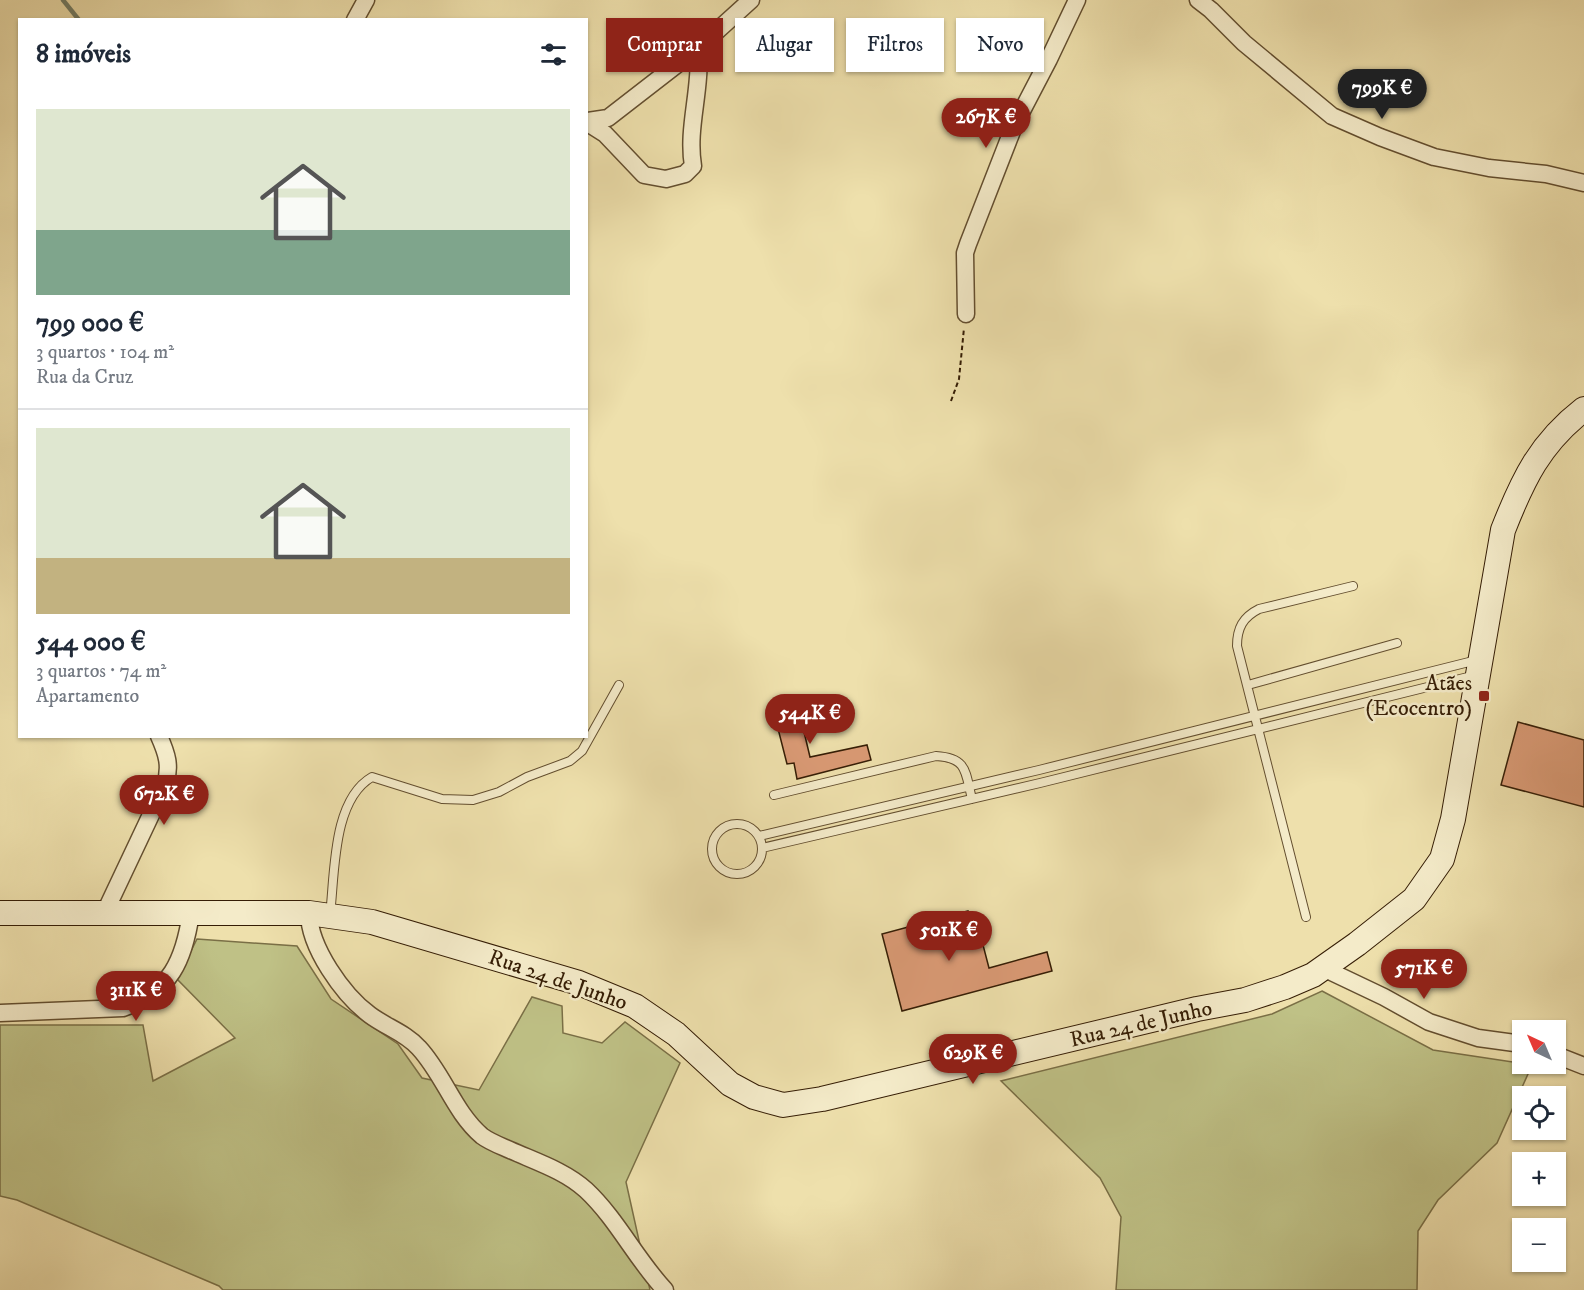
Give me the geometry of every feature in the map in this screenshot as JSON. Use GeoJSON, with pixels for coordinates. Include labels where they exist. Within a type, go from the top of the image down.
{"type":"FeatureCollection","features":[{"type":"Feature","properties":{"kind":"main road","name":"Rua 24 de Junho"},"geometry":{"type":"LineString","coordinates":[[0,913],[319,914],[372,922],[579,984],[635,1006],[676,1034],[730,1084],[754,1097],[783,1105],[822,1099],[1245,1000],[1313,975],[1357,944],[1414,898],[1442,859],[1453,819],[1503,530],[1517,495],[1536,458],[1555,434],[1584,409]]}},
{"type":"Feature","properties":{"kind":"street"},"geometry":{"type":"LineString","coordinates":[[356,18],[366,0]]}},
{"type":"Feature","properties":{"kind":"street"},"geometry":{"type":"LineString","coordinates":[[723,25],[751,0]]}},
{"type":"Feature","properties":{"kind":"street"},"geometry":{"type":"LineString","coordinates":[[966,314],[965,253],[968,244],[1014,126],[1077,0]]}},
{"type":"Feature","properties":{"kind":"street"},"geometry":{"type":"LineString","coordinates":[[1198,0],[1244,43],[1332,116],[1434,157],[1488,168],[1546,174],[1584,183]]}},
{"type":"Feature","properties":{"kind":"street"},"geometry":{"type":"LineString","coordinates":[[588,122],[608,118],[667,72]]}},
{"type":"Feature","properties":{"kind":"street"},"geometry":{"type":"LineString","coordinates":[[588,123],[605,134],[644,175],[666,179],[685,174],[693,166],[692,129],[698,72]]}},
{"type":"Feature","properties":{"kind":"street"},"geometry":{"type":"LineString","coordinates":[[105,912],[165,785],[169,772],[167,756],[160,738]]}},
{"type":"Feature","properties":{"kind":"street"},"geometry":{"type":"LineString","coordinates":[[0,1013],[123,1008],[142,1001],[162,987],[175,966],[186,944],[191,913]]}},
{"type":"Feature","properties":{"kind":"street"},"geometry":{"type":"LineString","coordinates":[[319,914],[309,926],[314,939],[345,991],[355,1003],[417,1045],[433,1064],[466,1120],[484,1137],[570,1177],[586,1190],[665,1290]]}},
{"type":"Feature","properties":{"kind":"street"},"geometry":{"type":"LineString","coordinates":[[1323,968],[1384,997],[1429,1022],[1478,1038],[1512,1043]]}},
{"type":"Feature","properties":{"kind":"street"},"geometry":{"type":"LineString","coordinates":[[1566,1059],[1584,1066]]}},
{"type":"Feature","properties":{"kind":"lane"},"geometry":{"type":"LineString","coordinates":[[1306,917],[1237,646],[1237,635],[1241,623],[1250,613],[1259,609],[1353,585]]}},
{"type":"Feature","properties":{"kind":"lane"},"geometry":{"type":"LineString","coordinates":[[1248,685],[1397,643]]}},
{"type":"Feature","properties":{"kind":"lane"},"geometry":{"type":"LineString","coordinates":[[759,836],[1256,716],[1479,667]]}},
{"type":"Feature","properties":{"kind":"lane"},"geometry":{"type":"LineString","coordinates":[[762,848],[1259,729],[1479,667]]}},
{"type":"Feature","properties":{"kind":"lane"},"geometry":{"type":"LineString","coordinates":[[319,914],[334,884],[334,860],[342,820],[362,783],[372,777],[384,779],[442,799],[473,800],[499,792],[527,777],[570,761],[582,751],[619,685]]}},
{"type":"Feature","properties":{"kind":"lane"},"geometry":{"type":"LineString","coordinates":[[774,795],[936,756],[951,757],[964,768],[972,799]]}},
{"type":"Feature","properties":{"kind":"lane"},"geometry":{"type":"LineString","coordinates":[[728,825],[745,825],[753,829],[759,836],[762,848],[757,864],[743,874],[735,875],[719,868],[712,853],[715,836],[728,825]]}},
{"type":"Feature","properties":{"kind":"path"},"geometry":{"type":"LineString","coordinates":[[951,401],[959,379],[966,314]]}},
{"type":"Feature","properties":{"kind":"green space"},"geometry":{"type":"Polygon","coordinates":[[[197,939],[297,946],[331,999],[398,1044],[422,1078],[479,1090],[532,997],[562,1006],[563,1033],[602,1043],[625,1022],[680,1063],[626,1182],[650,1290],[223,1290],[219,1286],[17,1200],[0,1196],[0,1025],[143,1025],[153,1081],[235,1038],[177,979],[197,939]]]}},
{"type":"Feature","properties":{"kind":"green space"},"geometry":{"type":"Polygon","coordinates":[[[1322,991],[1433,1050],[1512,1062],[1512,1074],[1528,1074],[1523,1086],[1512,1086],[1512,1110],[1497,1143],[1438,1200],[1418,1231],[1417,1290],[1116,1290],[1121,1217],[1100,1178],[1001,1081],[1272,1014],[1322,991]]]}},
{"type":"Feature","properties":{"kind":"building"},"geometry":{"type":"Polygon","coordinates":[[[796,698],[810,757],[867,745],[871,760],[797,779],[794,763],[787,764],[772,705],[796,698]]]}},
{"type":"Feature","properties":{"kind":"building"},"geometry":{"type":"Polygon","coordinates":[[[1518,722],[1584,740],[1584,807],[1501,785],[1518,722]]]}},
{"type":"Feature","properties":{"kind":"building"},"geometry":{"type":"Polygon","coordinates":[[[968,911],[970,919],[976,918],[989,968],[1047,952],[1052,971],[902,1011],[882,934],[968,911]]]}},
{"type":"Feature","properties":{"kind":"waterway"},"geometry":{"type":"LineString","coordinates":[[63,0],[77,18]]}},
{"type":"Feature","properties":{"kind":"place","name":"Atães (Ecocentro)"},"geometry":{"type":"Point","coordinates":[1484,696]}}]}
